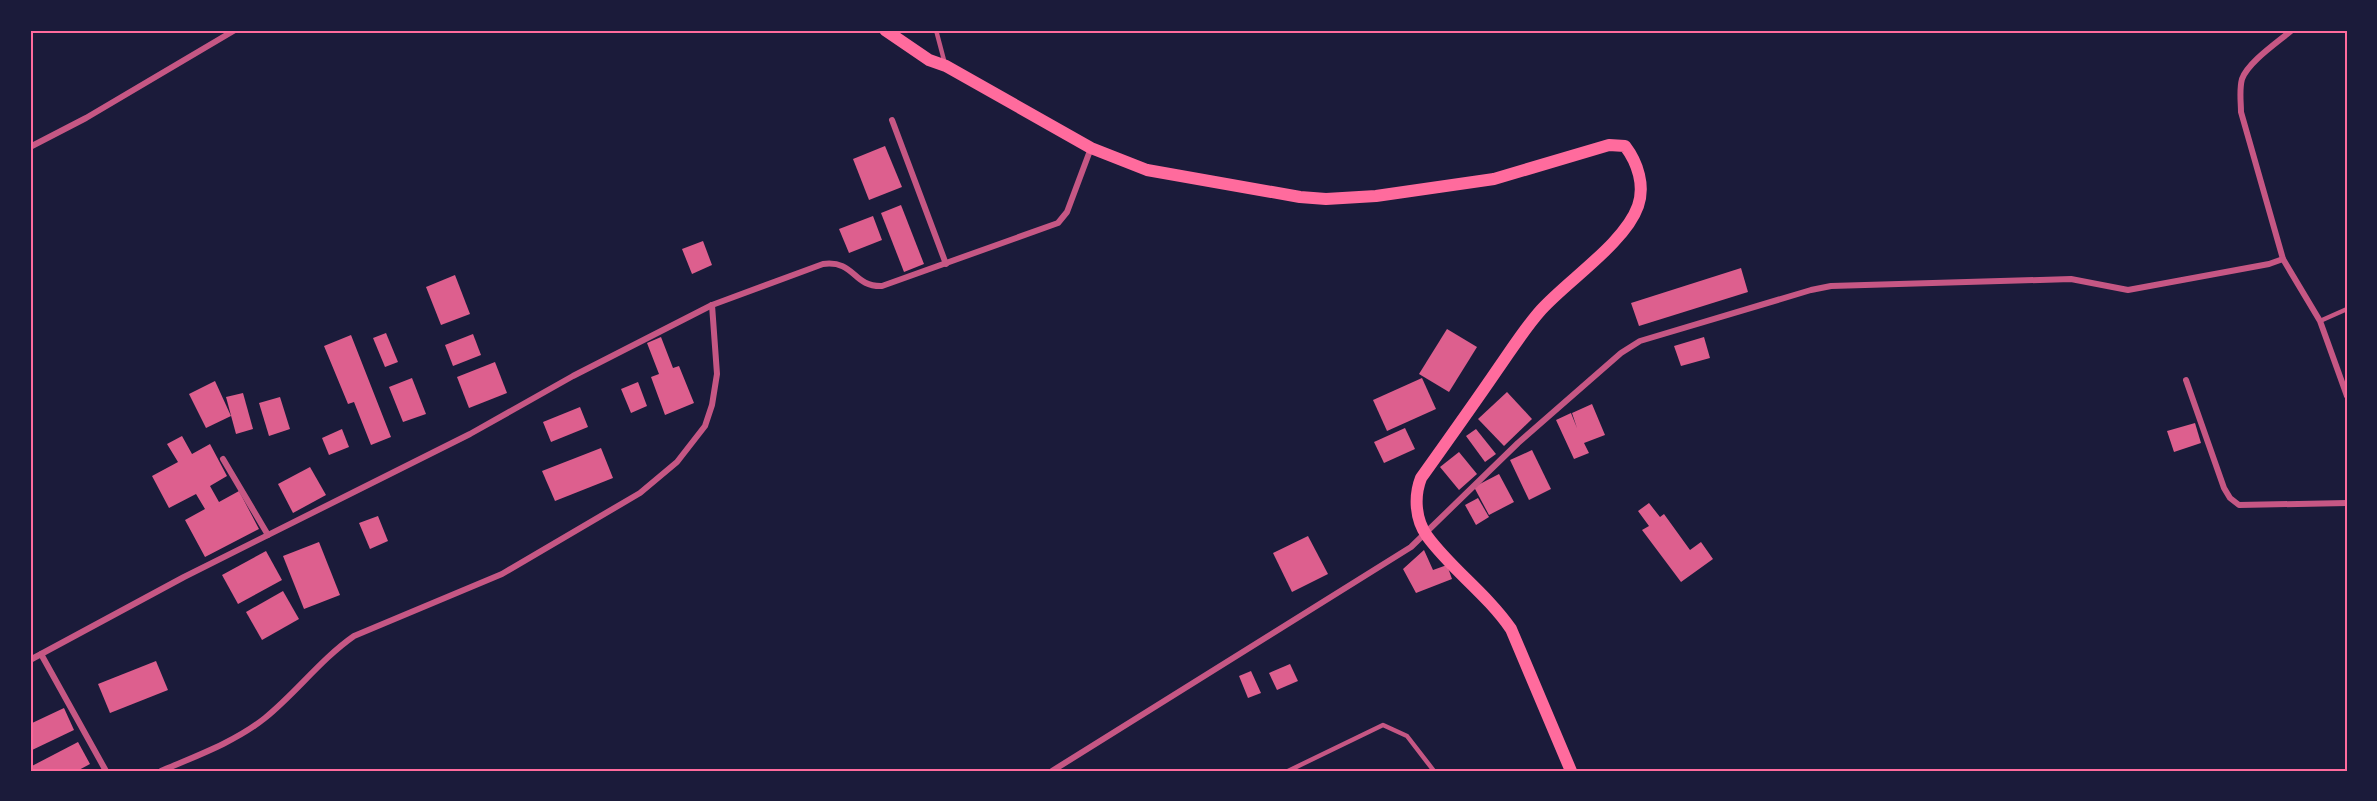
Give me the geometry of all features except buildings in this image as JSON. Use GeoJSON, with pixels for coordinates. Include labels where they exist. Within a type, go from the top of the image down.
{"type":"FeatureCollection","features":[{"type":"Feature","properties":{"kind":"main road"},"geometry":{"type":"LineString","coordinates":[[885,30],[929,60],[945,66],[1091,148],[1148,170],[1300,197],[1326,199],[1376,196],[1494,179],[1609,146],[1624,146],[1634,160],[1640,178],[1641,197],[1638,208],[1620,234],[1531,322],[1421,478],[1416,489],[1416,503],[1426,534],[1501,614],[1511,628],[1571,771]]}},
{"type":"Feature","properties":{"kind":"street"},"geometry":{"type":"LineString","coordinates":[[30,147],[86,118],[235,30]]}},
{"type":"Feature","properties":{"kind":"street"},"geometry":{"type":"LineString","coordinates":[[2292,30],[2249,67],[2242,79],[2241,112],[2283,259],[2320,321],[2347,396]]}},
{"type":"Feature","properties":{"kind":"street"},"geometry":{"type":"LineString","coordinates":[[892,120],[946,264]]}},
{"type":"Feature","properties":{"kind":"street"},"geometry":{"type":"LineString","coordinates":[[30,660],[184,577],[470,434],[573,376],[712,306],[823,264],[843,265],[865,284],[882,286],[1058,223],[1067,212],[1091,148]]}},
{"type":"Feature","properties":{"kind":"street"},"geometry":{"type":"LineString","coordinates":[[1055,770],[1411,547],[1518,444],[1621,353],[1640,341],[1831,286],[2071,279],[2128,290],[2269,264],[2283,259]]}},
{"type":"Feature","properties":{"kind":"street"},"geometry":{"type":"LineString","coordinates":[[161,771],[245,732],[266,717],[339,646],[354,636],[502,574],[640,493],[677,462],[705,426],[712,405],[717,374],[712,306]]}},
{"type":"Feature","properties":{"kind":"street"},"geometry":{"type":"LineString","coordinates":[[2186,380],[2223,488],[2229,498],[2239,505],[2347,503]]}},
{"type":"Feature","properties":{"kind":"street"},"geometry":{"type":"LineString","coordinates":[[223,459],[268,535]]}},
{"type":"Feature","properties":{"kind":"street"},"geometry":{"type":"LineString","coordinates":[[42,654],[106,771]]}},
{"type":"Feature","properties":{"kind":"lane"},"geometry":{"type":"LineString","coordinates":[[936,30],[945,66]]}},
{"type":"Feature","properties":{"kind":"lane"},"geometry":{"type":"LineString","coordinates":[[2320,321],[2347,309]]}},
{"type":"Feature","properties":{"kind":"lane"},"geometry":{"type":"LineString","coordinates":[[1288,771],[1383,725],[1407,736],[1434,771]]}}]}
